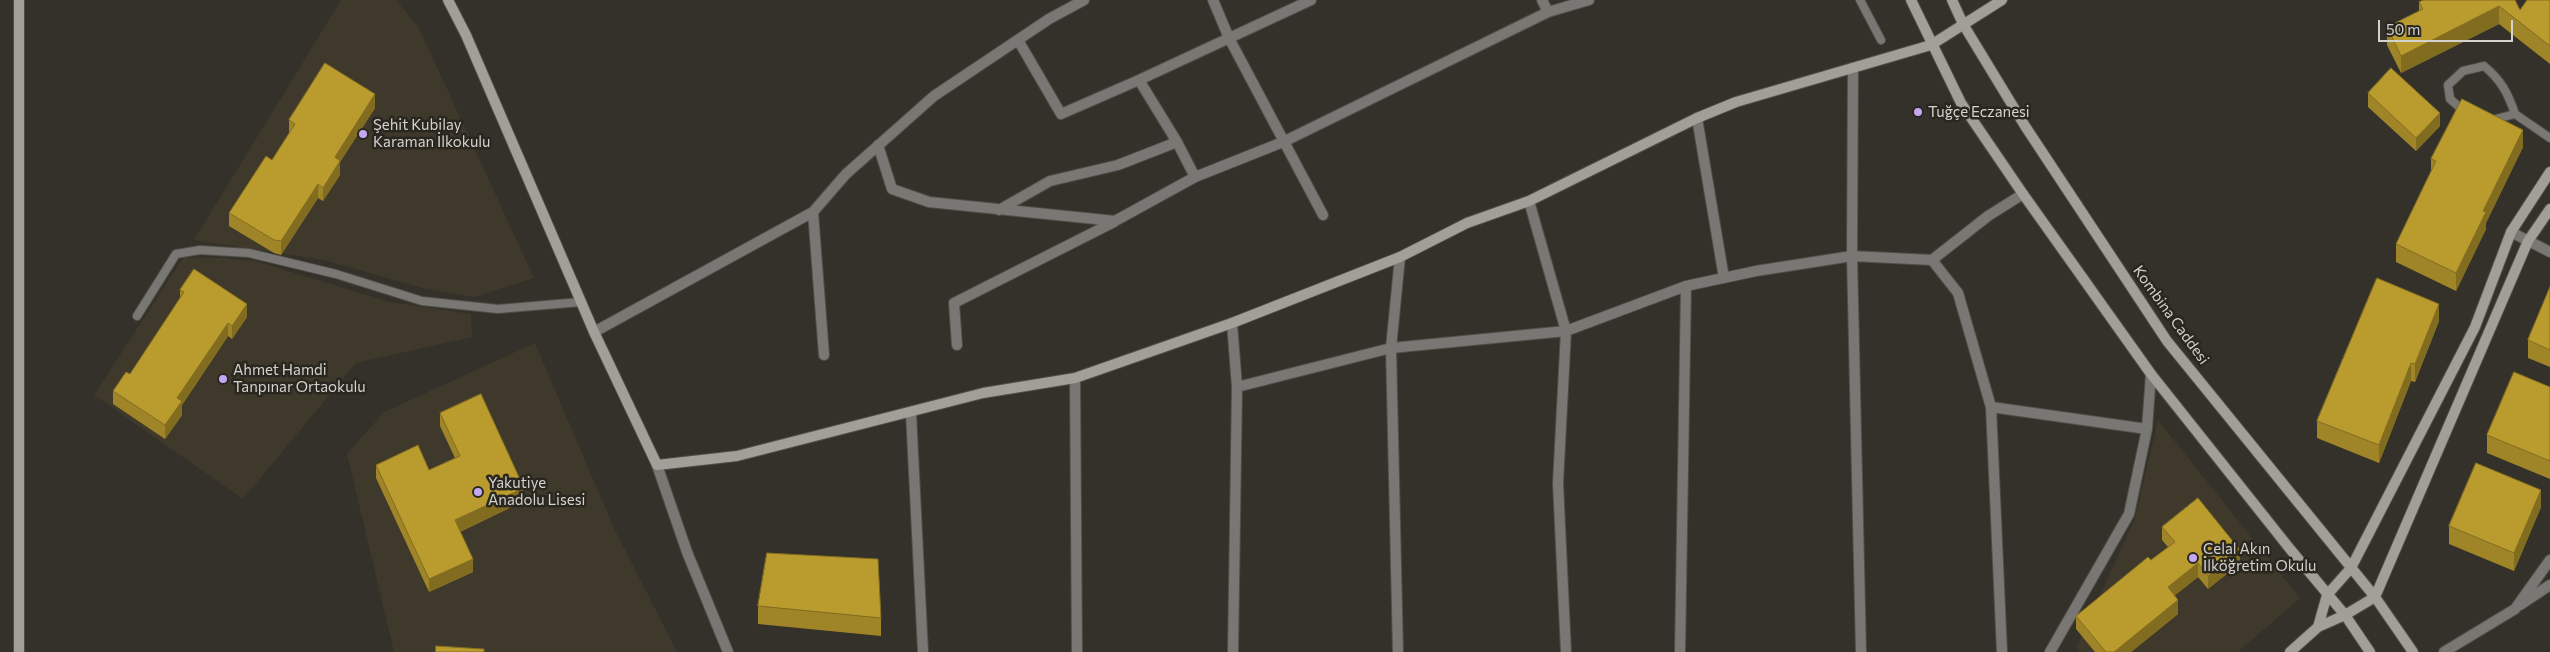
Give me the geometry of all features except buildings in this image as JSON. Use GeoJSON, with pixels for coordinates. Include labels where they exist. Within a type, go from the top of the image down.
{"type":"FeatureCollection","features":[{"type":"Feature","properties":{"kind":"street"},"geometry":{"type":"LineString","coordinates":[[19,0],[20,652]]}},
{"type":"Feature","properties":{"kind":"street"},"geometry":{"type":"LineString","coordinates":[[448,0],[466,35],[594,332],[657,465],[687,552],[728,652]]}},
{"type":"Feature","properties":{"kind":"street"},"geometry":{"type":"LineString","coordinates":[[594,332],[813,212],[846,174],[934,96],[1018,40],[1084,0]]}},
{"type":"Feature","properties":{"kind":"street"},"geometry":{"type":"LineString","coordinates":[[1213,0],[1229,38],[1323,215]]}},
{"type":"Feature","properties":{"kind":"street"},"geometry":{"type":"LineString","coordinates":[[1018,40],[1061,114],[1311,0]]}},
{"type":"Feature","properties":{"kind":"street"},"geometry":{"type":"LineString","coordinates":[[1542,0],[1548,12]]}},
{"type":"Feature","properties":{"kind":"street"},"geometry":{"type":"LineString","coordinates":[[957,345],[954,303],[1115,221],[1195,177],[1283,142],[1548,12],[1589,0]]}},
{"type":"Feature","properties":{"kind":"street"},"geometry":{"type":"LineString","coordinates":[[1911,0],[1931,45],[1961,102],[2023,194],[2151,374],[2345,615],[2370,652]]}},
{"type":"Feature","properties":{"kind":"street","name":"Kombina Caddesi"},"geometry":{"type":"LineString","coordinates":[[1952,0],[1963,24],[2025,126],[2167,341],[2375,597],[2413,652]]}},
{"type":"Feature","properties":{"kind":"street"},"geometry":{"type":"LineString","coordinates":[[657,465],[737,456],[911,413],[983,393],[1075,378],[1232,323],[1400,257],[1467,223],[1530,201],[1697,118],[1736,102],[1931,45],[2002,0]]}},
{"type":"Feature","properties":{"kind":"street"},"geometry":{"type":"LineString","coordinates":[[1853,68],[1852,256],[1861,652]]}},
{"type":"Feature","properties":{"kind":"street"},"geometry":{"type":"LineString","coordinates":[[1139,80],[1178,142],[1195,177]]}},
{"type":"Feature","properties":{"kind":"street"},"geometry":{"type":"LineString","coordinates":[[1697,118],[1724,278]]}},
{"type":"Feature","properties":{"kind":"street"},"geometry":{"type":"LineString","coordinates":[[999,210],[1050,181],[1118,165],[1178,142]]}},
{"type":"Feature","properties":{"kind":"street"},"geometry":{"type":"LineString","coordinates":[[878,145],[892,189],[929,202],[1115,221]]}},
{"type":"Feature","properties":{"kind":"street"},"geometry":{"type":"LineString","coordinates":[[2318,628],[2327,595],[2351,568],[2475,327],[2512,232],[2550,172]]}},
{"type":"Feature","properties":{"kind":"street"},"geometry":{"type":"LineString","coordinates":[[1237,386],[1391,348],[1566,331],[1686,286],[1724,278],[1852,256],[1932,260],[1988,216],[2023,194]]}},
{"type":"Feature","properties":{"kind":"street"},"geometry":{"type":"LineString","coordinates":[[1530,201],[1566,331],[1558,483],[1566,652]]}},
{"type":"Feature","properties":{"kind":"street"},"geometry":{"type":"LineString","coordinates":[[2290,652],[2318,628],[2375,597],[2528,240],[2550,209]]}},
{"type":"Feature","properties":{"kind":"street"},"geometry":{"type":"LineString","coordinates":[[813,212],[824,355]]}},
{"type":"Feature","properties":{"kind":"street"},"geometry":{"type":"LineString","coordinates":[[2512,232],[2550,252]]}},
{"type":"Feature","properties":{"kind":"street"},"geometry":{"type":"LineString","coordinates":[[1398,652],[1391,348],[1400,257]]}},
{"type":"Feature","properties":{"kind":"street"},"geometry":{"type":"LineString","coordinates":[[1932,260],[1958,293],[1991,407],[2002,652]]}},
{"type":"Feature","properties":{"kind":"street"},"geometry":{"type":"LineString","coordinates":[[1680,652],[1686,286]]}},
{"type":"Feature","properties":{"kind":"street"},"geometry":{"type":"LineString","coordinates":[[1232,323],[1237,386],[1233,652]]}},
{"type":"Feature","properties":{"kind":"street"},"geometry":{"type":"LineString","coordinates":[[2062,652],[2053,648],[2129,514],[2147,429],[2151,374]]}},
{"type":"Feature","properties":{"kind":"street"},"geometry":{"type":"LineString","coordinates":[[1075,378],[1077,652]]}},
{"type":"Feature","properties":{"kind":"street"},"geometry":{"type":"LineString","coordinates":[[1991,407],[2147,429]]}},
{"type":"Feature","properties":{"kind":"street"},"geometry":{"type":"LineString","coordinates":[[911,413],[923,652]]}},
{"type":"Feature","properties":{"kind":"street"},"geometry":{"type":"LineString","coordinates":[[2515,609],[2550,560]]}},
{"type":"Feature","properties":{"kind":"street"},"geometry":{"type":"LineString","coordinates":[[2444,652],[2515,609],[2550,585]]}},
{"type":"Feature","properties":{"kind":"lane"},"geometry":{"type":"LineString","coordinates":[[1860,0],[1881,40]]}},
{"type":"Feature","properties":{"kind":"lane"},"geometry":{"type":"LineString","coordinates":[[2470,114],[2462,110],[2450,99],[2448,85],[2463,71],[2484,66],[2497,76],[2508,93],[2514,114],[2550,138]]}},
{"type":"Feature","properties":{"kind":"lane"},"geometry":{"type":"LineString","coordinates":[[2479,118],[2488,122],[2514,114]]}},
{"type":"Feature","properties":{"kind":"lane"},"geometry":{"type":"LineString","coordinates":[[137,316],[176,254],[200,250],[250,254],[336,274],[422,301],[498,309],[582,302]]}},
{"type":"Feature","properties":{"kind":"shaded area","name":"Şehit Kubilay Karaman İlkokulu"},"geometry":{"type":"Polygon","coordinates":[[[341,0],[396,0],[419,28],[534,278],[474,297],[422,288],[324,260],[194,240],[341,0]]]}},
{"type":"Feature","properties":{"kind":"shaded area","name":"Ahmet Hamdi Tanpınar Ortaokulu"},"geometry":{"type":"Polygon","coordinates":[[[183,258],[223,258],[255,261],[390,302],[471,314],[472,337],[356,363],[243,499],[94,395],[183,258]]]}},
{"type":"Feature","properties":{"kind":"shaded area","name":"Yakutiye Anadolu Lisesi"},"geometry":{"type":"Polygon","coordinates":[[[535,343],[615,530],[677,652],[394,652],[347,454],[384,412],[535,343]]]}},
{"type":"Feature","properties":{"kind":"shaded area","name":"Celal Akın İlköğretim Okulu"},"geometry":{"type":"Polygon","coordinates":[[[2158,420],[2300,598],[2238,652],[2080,652],[2076,648],[2135,518],[2158,420]]]}},
{"type":"Feature","properties":{"kind":"place","name":"Tuğçe Eczanesi"},"geometry":{"type":"Point","coordinates":[1918,112]}},
{"type":"Feature","properties":{"kind":"place","name":"Şehit Kubilay Karaman İlkokulu"},"geometry":{"type":"Point","coordinates":[363,134]}},
{"type":"Feature","properties":{"kind":"place","name":"Ahmet Hamdi Tanpınar Ortaokulu"},"geometry":{"type":"Point","coordinates":[223,379]}},
{"type":"Feature","properties":{"kind":"place","name":"Yakutiye Anadolu Lisesi"},"geometry":{"type":"Point","coordinates":[478,492]}},
{"type":"Feature","properties":{"kind":"place","name":"Celal Akın İlköğretim Okulu"},"geometry":{"type":"Point","coordinates":[2193,558]}}]}
